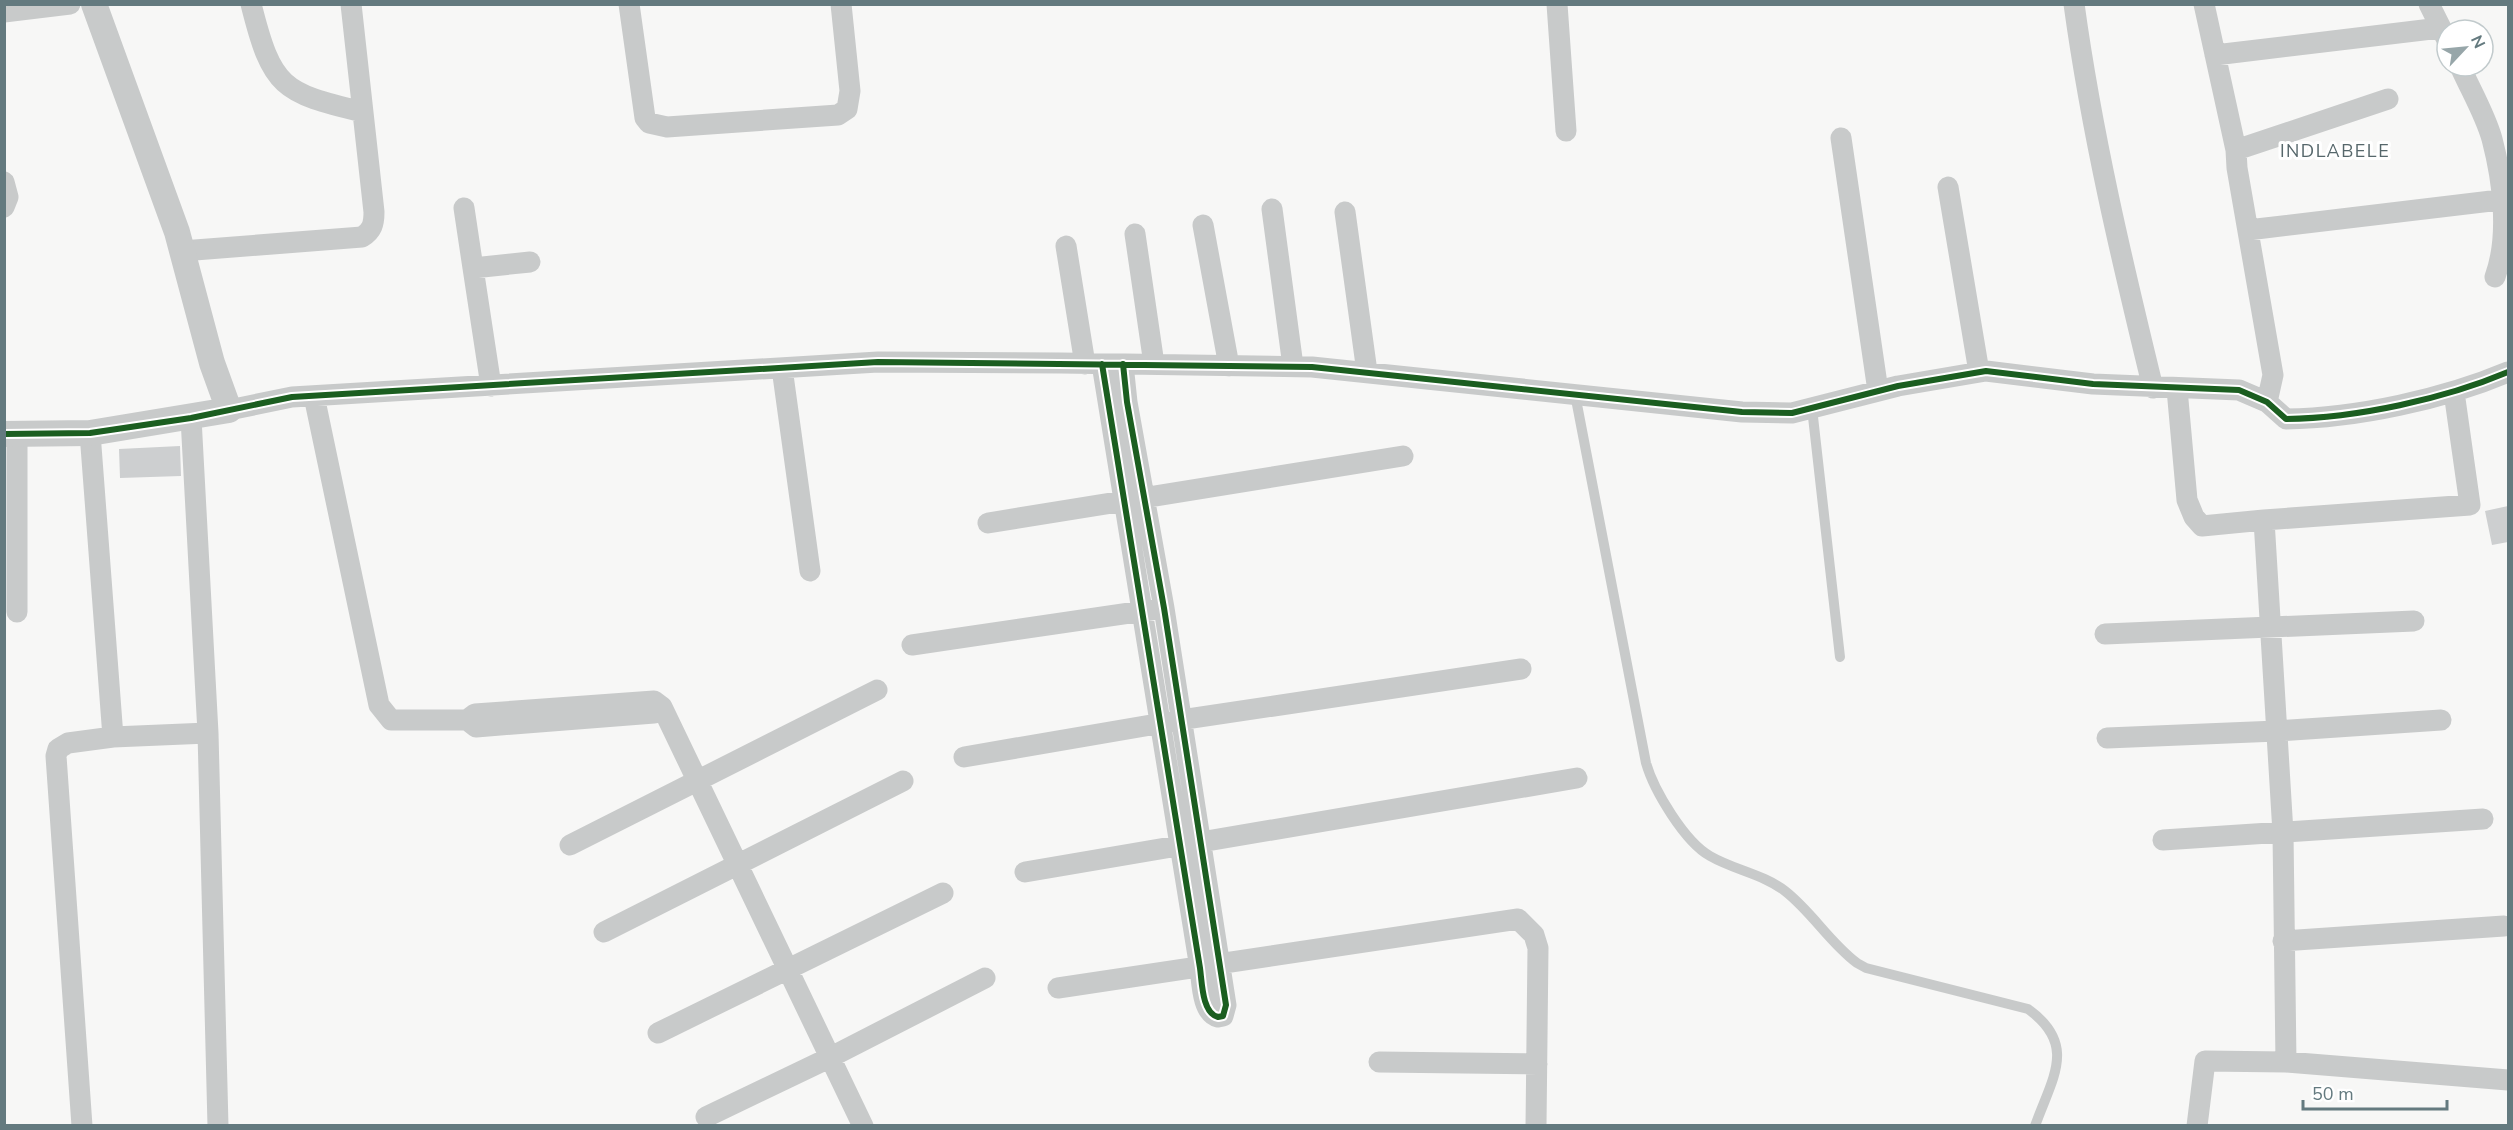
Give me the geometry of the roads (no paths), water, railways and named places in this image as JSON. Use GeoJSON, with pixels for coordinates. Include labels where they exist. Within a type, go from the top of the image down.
{"type":"FeatureCollection","features":[{"type":"Feature","properties":{"kind":"street"},"geometry":{"type":"LineString","coordinates":[[4,12],[70,4]]}},
{"type":"Feature","properties":{"kind":"street"},"geometry":{"type":"LineString","coordinates":[[94,4],[182,251],[212,363],[229,410]]}},
{"type":"Feature","properties":{"kind":"street"},"geometry":{"type":"LineString","coordinates":[[251,4],[268,59],[280,81],[296,92],[317,101],[363,112]]}},
{"type":"Feature","properties":{"kind":"street"},"geometry":{"type":"LineString","coordinates":[[182,251],[362,237],[369,232],[374,223],[374,212],[351,4]]}},
{"type":"Feature","properties":{"kind":"street"},"geometry":{"type":"LineString","coordinates":[[629,4],[643,112],[649,123],[668,127],[838,115],[847,109],[850,91],[841,4]]}},
{"type":"Feature","properties":{"kind":"street"},"geometry":{"type":"LineString","coordinates":[[1557,4],[1566,131]]}},
{"type":"Feature","properties":{"kind":"street"},"geometry":{"type":"LineString","coordinates":[[2074,4],[2084,75],[2107,200],[2153,388]]}},
{"type":"Feature","properties":{"kind":"street"},"geometry":{"type":"LineString","coordinates":[[2204,4],[2236,150],[2237,168],[2272,375],[2267,402]]}},
{"type":"Feature","properties":{"kind":"street"},"geometry":{"type":"LineString","coordinates":[[2429,4],[2436,18]]}},
{"type":"Feature","properties":{"kind":"street"},"geometry":{"type":"LineString","coordinates":[[2215,55],[2435,35]]}},
{"type":"Feature","properties":{"kind":"street"},"geometry":{"type":"LineString","coordinates":[[2465,78],[2492,138],[2505,200],[2503,256],[2495,277]]}},
{"type":"Feature","properties":{"kind":"street"},"geometry":{"type":"LineString","coordinates":[[2236,150],[2388,99]]}},
{"type":"Feature","properties":{"kind":"street"},"geometry":{"type":"LineString","coordinates":[[1841,138],[1878,391]]}},
{"type":"Feature","properties":{"kind":"street"},"geometry":{"type":"LineString","coordinates":[[4,182],[8,196],[4,207]]}},
{"type":"Feature","properties":{"kind":"street"},"geometry":{"type":"LineString","coordinates":[[1948,187],[1979,372]]}},
{"type":"Feature","properties":{"kind":"street"},"geometry":{"type":"LineString","coordinates":[[2248,230],[2505,200]]}},
{"type":"Feature","properties":{"kind":"street"},"geometry":{"type":"LineString","coordinates":[[464,208],[491,386]]}},
{"type":"Feature","properties":{"kind":"street"},"geometry":{"type":"LineString","coordinates":[[1272,209],[1293,366]]}},
{"type":"Feature","properties":{"kind":"street"},"geometry":{"type":"LineString","coordinates":[[1345,212],[1367,372]]}},
{"type":"Feature","properties":{"kind":"street"},"geometry":{"type":"LineString","coordinates":[[1203,225],[1229,366]]}},
{"type":"Feature","properties":{"kind":"street"},"geometry":{"type":"LineString","coordinates":[[1135,234],[1154,364]]}},
{"type":"Feature","properties":{"kind":"street"},"geometry":{"type":"LineString","coordinates":[[1066,246],[1093,364],[1135,501],[1164,608],[1171,722]]}},
{"type":"Feature","properties":{"kind":"street"},"geometry":{"type":"LineString","coordinates":[[473,268],[531,261]]}},
{"type":"Feature","properties":{"kind":"street"},"geometry":{"type":"LineString","coordinates":[[17,612],[11,434],[90,433],[314,396],[878,363],[1154,364],[1293,366],[1742,412],[1792,413],[1878,391],[1979,372],[2153,388],[2239,390],[2267,402],[2286,419],[2327,418],[2469,389],[2508,372]]}},
{"type":"Feature","properties":{"kind":"street"},"geometry":{"type":"LineString","coordinates":[[1123,364],[1143,611],[1171,722],[1209,966]]}},
{"type":"Feature","properties":{"kind":"street"},"geometry":{"type":"LineString","coordinates":[[782,368],[810,572]]}},
{"type":"Feature","properties":{"kind":"street"},"geometry":{"type":"LineString","coordinates":[[2177,389],[2187,500],[2194,516],[2202,526],[2470,505],[2454,392]]}},
{"type":"Feature","properties":{"kind":"street"},"geometry":{"type":"LineString","coordinates":[[314,396],[379,705],[391,720],[467,720],[475,714],[654,700],[663,707],[786,969],[863,1125]]}},
{"type":"Feature","properties":{"kind":"street"},"geometry":{"type":"LineString","coordinates":[[191,418],[208,733],[218,1125]]}},
{"type":"Feature","properties":{"kind":"street"},"geometry":{"type":"LineString","coordinates":[[90,433],[113,737]]}},
{"type":"Feature","properties":{"kind":"street"},"geometry":{"type":"LineString","coordinates":[[988,523],[1402,456]]}},
{"type":"Feature","properties":{"kind":"street"},"geometry":{"type":"LineString","coordinates":[[2265,520],[2283,833],[2286,1062]]}},
{"type":"Feature","properties":{"kind":"street"},"geometry":{"type":"LineString","coordinates":[[912,645],[1164,608]]}},
{"type":"Feature","properties":{"kind":"street"},"geometry":{"type":"LineString","coordinates":[[2105,634],[2271,625],[2414,621]]}},
{"type":"Feature","properties":{"kind":"street"},"geometry":{"type":"LineString","coordinates":[[964,757],[1171,722],[1521,669]]}},
{"type":"Feature","properties":{"kind":"street"},"geometry":{"type":"LineString","coordinates":[[570,845],[877,690]]}},
{"type":"Feature","properties":{"kind":"street"},"geometry":{"type":"LineString","coordinates":[[2107,738],[2277,731],[2441,720]]}},
{"type":"Feature","properties":{"kind":"street"},"geometry":{"type":"LineString","coordinates":[[82,1125],[56,756],[58,749],[68,742],[113,737],[208,733]]}},
{"type":"Feature","properties":{"kind":"street"},"geometry":{"type":"LineString","coordinates":[[1025,872],[1190,842],[1577,778]]}},
{"type":"Feature","properties":{"kind":"street"},"geometry":{"type":"LineString","coordinates":[[604,932],[903,782]]}},
{"type":"Feature","properties":{"kind":"street"},"geometry":{"type":"LineString","coordinates":[[2163,840],[2482,819]]}},
{"type":"Feature","properties":{"kind":"street"},"geometry":{"type":"LineString","coordinates":[[658,1033],[943,893]]}},
{"type":"Feature","properties":{"kind":"street"},"geometry":{"type":"LineString","coordinates":[[1058,988],[1518,919],[1534,935],[1538,948],[1536,1125]]}},
{"type":"Feature","properties":{"kind":"street"},"geometry":{"type":"LineString","coordinates":[[2283,941],[2504,926]]}},
{"type":"Feature","properties":{"kind":"street"},"geometry":{"type":"LineString","coordinates":[[706,1117],[830,1058],[986,978]]}},
{"type":"Feature","properties":{"kind":"street"},"geometry":{"type":"LineString","coordinates":[[2197,1125],[2205,1060],[2286,1062],[2508,1080]]}},
{"type":"Feature","properties":{"kind":"street"},"geometry":{"type":"LineString","coordinates":[[1379,1062],[1537,1064]]}},
{"type":"Feature","properties":{"kind":"lane"},"geometry":{"type":"LineString","coordinates":[[1575,394],[1646,763],[1660,798],[1699,848],[1711,857],[1768,880],[1785,891],[1857,963],[1866,968],[2028,1009],[2044,1021],[2055,1034],[2057,1065],[2035,1125]]}},
{"type":"Feature","properties":{"kind":"lane"},"geometry":{"type":"LineString","coordinates":[[1812,408],[1840,657]]}},
{"type":"Feature","properties":{"kind":"district","name":"INDLABELE"},"geometry":{"type":"Point","coordinates":[2335,151]}}]}
